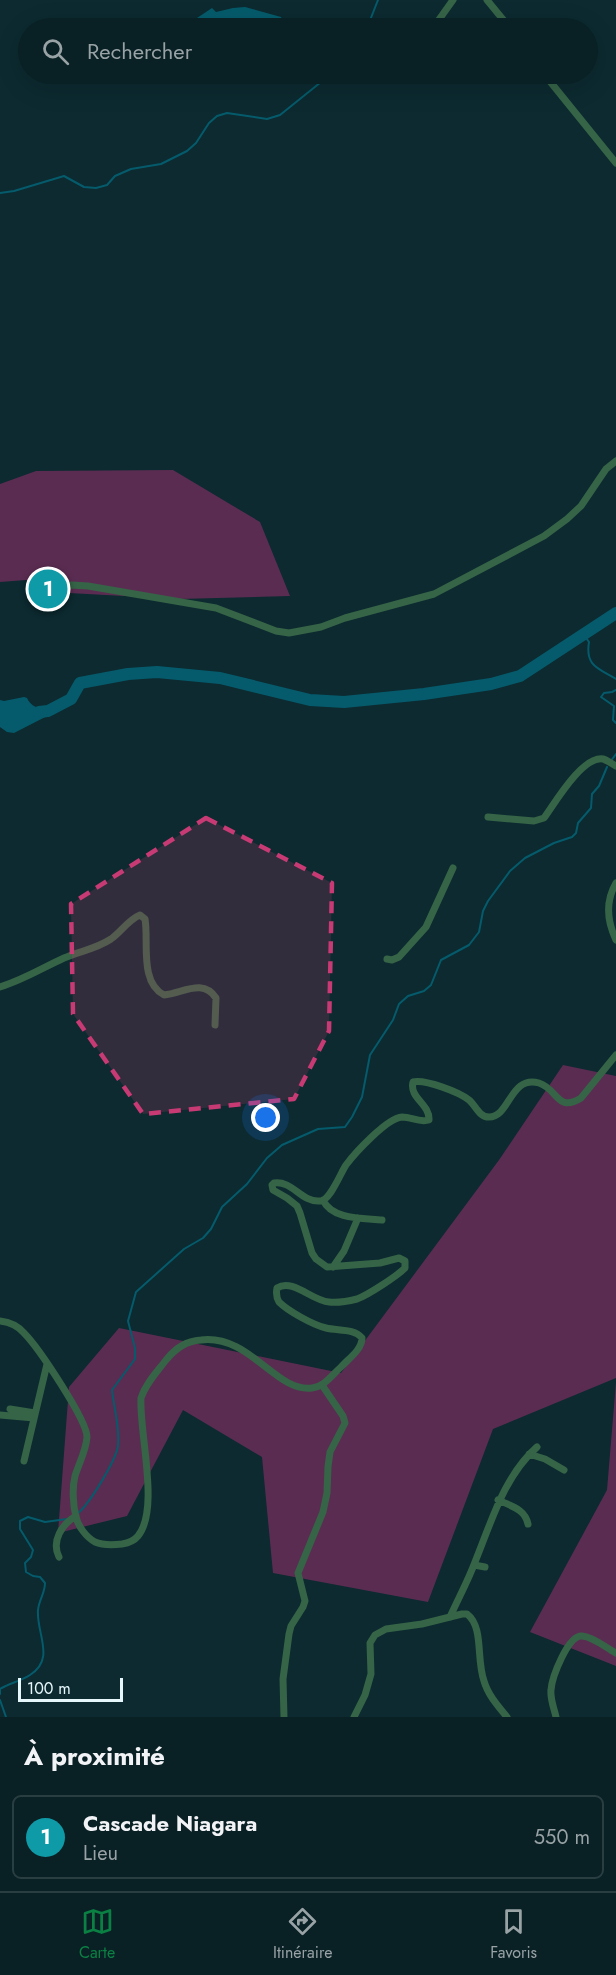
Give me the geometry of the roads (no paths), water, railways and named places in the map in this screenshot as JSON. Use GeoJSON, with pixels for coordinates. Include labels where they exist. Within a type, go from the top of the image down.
{"type":"FeatureCollection","features":[{"type":"Feature","properties":{"kind":"street"},"geometry":{"type":"LineString","coordinates":[[440,18],[453,0]]}},
{"type":"Feature","properties":{"kind":"street"},"geometry":{"type":"LineString","coordinates":[[488,0],[502,18]]}},
{"type":"Feature","properties":{"kind":"street"},"geometry":{"type":"LineString","coordinates":[[552,84],[616,163]]}},
{"type":"Feature","properties":{"kind":"street"},"geometry":{"type":"LineString","coordinates":[[49,589],[72,585],[88,586],[216,608],[289,633],[321,627],[345,618],[434,594],[544,536],[581,506],[606,470],[616,461]]}},
{"type":"Feature","properties":{"kind":"street"},"geometry":{"type":"LineString","coordinates":[[488,817],[534,821],[544,818],[586,764],[604,759],[616,766]]}},
{"type":"Feature","properties":{"kind":"street"},"geometry":{"type":"LineString","coordinates":[[387,959],[392,960],[399,957],[426,927],[453,868]]}},
{"type":"Feature","properties":{"kind":"street"},"geometry":{"type":"LineString","coordinates":[[616,883],[610,894],[608,909],[610,927],[616,940]]}},
{"type":"Feature","properties":{"kind":"street"},"geometry":{"type":"LineString","coordinates":[[0,987],[18,981],[66,957],[98,946],[113,938],[134,917],[140,915],[145,919],[146,925],[146,964],[158,991],[164,995],[199,987],[207,989],[216,998],[215,1025]]}},
{"type":"Feature","properties":{"kind":"street"},"geometry":{"type":"LineString","coordinates":[[0,1321],[16,1326],[23,1332],[47,1364],[81,1418],[86,1431],[86,1446],[74,1479],[76,1516],[85,1534],[98,1543],[130,1542],[138,1536],[143,1524],[149,1496],[140,1409],[141,1398],[146,1385],[169,1357],[180,1346],[191,1341],[204,1339],[230,1343],[295,1386],[313,1388],[322,1385],[361,1345],[362,1338],[352,1332],[310,1322],[280,1303],[276,1296],[277,1288],[283,1285],[292,1286],[329,1302],[347,1301],[364,1295],[403,1271],[406,1265],[403,1259],[399,1258],[380,1263],[327,1267],[316,1259],[309,1245],[297,1206],[273,1190],[272,1185],[277,1182],[285,1183],[313,1200],[327,1198],[347,1164],[383,1126],[400,1117],[418,1121],[429,1119],[428,1110],[413,1092],[411,1087],[413,1082],[429,1083],[462,1096],[471,1102],[483,1116],[490,1117],[503,1108],[518,1087],[527,1083],[542,1084],[564,1103],[576,1102],[616,1055]]}},
{"type":"Feature","properties":{"kind":"street"},"geometry":{"type":"LineString","coordinates":[[323,1200],[327,1209],[332,1212],[358,1218],[382,1220]]}},
{"type":"Feature","properties":{"kind":"street"},"geometry":{"type":"LineString","coordinates":[[333,1267],[350,1240],[358,1218]]}},
{"type":"Feature","properties":{"kind":"street"},"geometry":{"type":"LineString","coordinates":[[24,1461],[47,1364]]}},
{"type":"Feature","properties":{"kind":"street"},"geometry":{"type":"LineString","coordinates":[[284,1717],[284,1679],[289,1634],[304,1604],[298,1573],[323,1512],[330,1452],[345,1423],[343,1416],[322,1385]]}},
{"type":"Feature","properties":{"kind":"street"},"geometry":{"type":"LineString","coordinates":[[10,1409],[34,1415]]}},
{"type":"Feature","properties":{"kind":"street"},"geometry":{"type":"LineString","coordinates":[[0,1414],[34,1415]]}},
{"type":"Feature","properties":{"kind":"street"},"geometry":{"type":"LineString","coordinates":[[450,1617],[474,1565],[498,1500],[529,1454],[537,1447]]}},
{"type":"Feature","properties":{"kind":"street"},"geometry":{"type":"LineString","coordinates":[[529,1454],[545,1459],[564,1470]]}},
{"type":"Feature","properties":{"kind":"street"},"geometry":{"type":"LineString","coordinates":[[498,1500],[519,1510],[527,1518],[528,1524]]}},
{"type":"Feature","properties":{"kind":"street"},"geometry":{"type":"LineString","coordinates":[[59,1557],[56,1543],[59,1535],[66,1523],[76,1516]]}},
{"type":"Feature","properties":{"kind":"street"},"geometry":{"type":"LineString","coordinates":[[474,1565],[485,1567]]}},
{"type":"Feature","properties":{"kind":"street"},"geometry":{"type":"LineString","coordinates":[[354,1717],[365,1695],[371,1674],[370,1643],[375,1635],[386,1629],[467,1614],[476,1623],[483,1678],[492,1698],[507,1717]]}},
{"type":"Feature","properties":{"kind":"street"},"geometry":{"type":"LineString","coordinates":[[556,1717],[551,1688],[571,1641],[579,1636],[586,1637],[616,1653]]}},
{"type":"Feature","properties":{"kind":"water"},"geometry":{"type":"Polygon","coordinates":[[[245,7],[281,18],[197,18],[212,8],[216,12],[245,7]]]}},
{"type":"Feature","properties":{"kind":"water"},"geometry":{"type":"Polygon","coordinates":[[[24,697],[35,706],[53,707],[55,712],[14,733],[7,732],[0,727],[0,700],[24,697]]]}},
{"type":"Feature","properties":{"kind":"waterway"},"geometry":{"type":"LineString","coordinates":[[371,18],[378,0]]}},
{"type":"Feature","properties":{"kind":"waterway"},"geometry":{"type":"LineString","coordinates":[[0,193],[64,176],[84,187],[96,188],[107,185],[115,176],[131,169],[161,164],[187,151],[217,116],[227,113],[267,119],[280,115],[319,84]]}},
{"type":"Feature","properties":{"kind":"waterway"},"geometry":{"type":"LineString","coordinates":[[39,712],[48,711],[71,699],[80,683],[128,674],[157,672],[220,678],[310,700],[344,702],[491,684],[520,676],[616,613]]}},
{"type":"Feature","properties":{"kind":"waterway"},"geometry":{"type":"LineString","coordinates":[[584,635],[589,642],[588,650],[591,661],[598,669],[616,679]]}},
{"type":"Feature","properties":{"kind":"waterway"},"geometry":{"type":"LineString","coordinates":[[616,690],[604,693],[601,697],[614,706],[613,720],[616,723]]}},
{"type":"Feature","properties":{"kind":"waterway"},"geometry":{"type":"LineString","coordinates":[[610,762],[616,754]]}},
{"type":"Feature","properties":{"kind":"waterway"},"geometry":{"type":"LineString","coordinates":[[77,1514],[101,1482],[118,1446],[118,1425],[112,1390],[135,1359],[135,1348],[128,1321],[136,1292],[184,1249],[203,1238],[211,1229],[222,1207],[247,1184],[267,1158],[282,1145],[318,1129],[345,1127],[362,1097],[370,1055],[393,1020],[399,1004],[408,996],[424,991],[431,985],[441,960],[469,945],[479,932],[483,911],[488,901],[510,871],[525,858],[554,843],[572,837],[576,833],[578,823],[591,808],[592,794],[599,786],[607,767]]}},
{"type":"Feature","properties":{"kind":"waterway"},"geometry":{"type":"LineString","coordinates":[[0,1694],[0,1689],[27,1677],[38,1669],[43,1653],[38,1610],[45,1583],[40,1577],[26,1572],[25,1563],[31,1557],[33,1550],[20,1529],[20,1521],[28,1517],[45,1522],[67,1519]]}},
{"type":"Feature","properties":{"kind":"waterway"},"geometry":{"type":"LineString","coordinates":[[0,1700],[6,1717]]}},
{"type":"Feature","properties":{"kind":"place","name":"Cascade Niagara"},"geometry":{"type":"Point","coordinates":[48,589]}}]}
